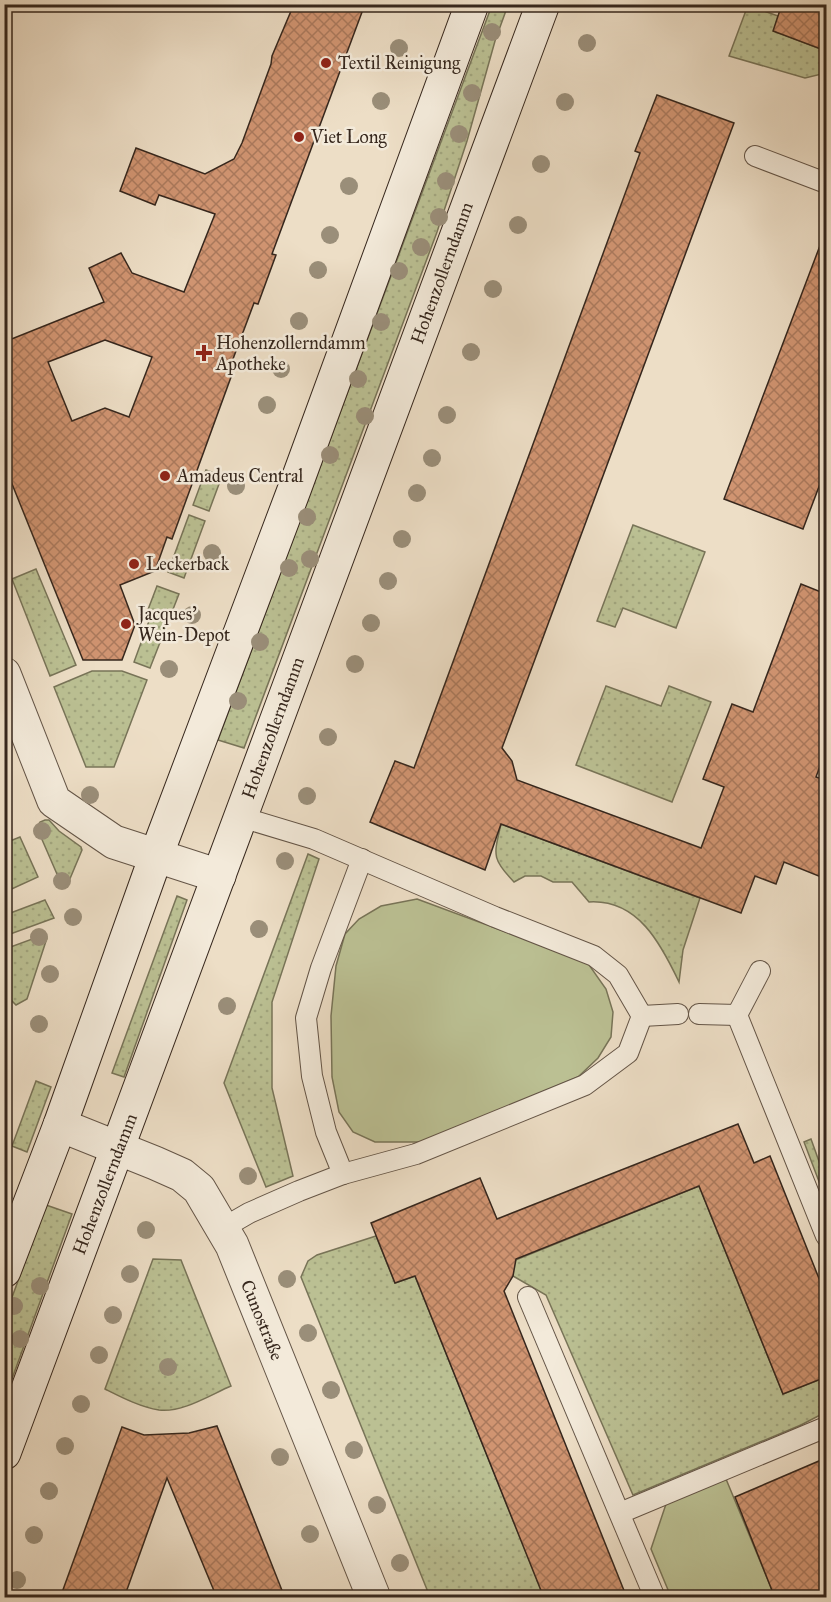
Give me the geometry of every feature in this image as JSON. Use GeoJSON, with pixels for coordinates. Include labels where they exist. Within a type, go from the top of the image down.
{"type":"FeatureCollection","features":[{"type":"Feature","properties":{"kind":"main road"},"geometry":{"type":"LineString","coordinates":[[4,1271],[60,1125],[156,856],[290,501],[472,4]]}},
{"type":"Feature","properties":{"kind":"main road","name":"Hohenzollerndamm"},"geometry":{"type":"LineString","coordinates":[[4,1453],[543,4]]}},
{"type":"Feature","properties":{"kind":"main road"},"geometry":{"type":"LineString","coordinates":[[4,674],[54,801],[114,842],[219,876]]}},
{"type":"Feature","properties":{"kind":"main road","name":"Cunostraße"},"geometry":{"type":"LineString","coordinates":[[60,1125],[182,1175],[199,1189],[223,1228],[374,1598]]}},
{"type":"Feature","properties":{"kind":"lane"},"geometry":{"type":"LineString","coordinates":[[755,156],[826,183]]}},
{"type":"Feature","properties":{"kind":"lane"},"geometry":{"type":"LineString","coordinates":[[241,817],[314,839],[495,917],[594,956],[618,975],[642,1016]]}},
{"type":"Feature","properties":{"kind":"lane"},"geometry":{"type":"LineString","coordinates":[[343,1174],[326,1132],[312,1077],[306,1018],[321,968],[362,859]]}},
{"type":"Feature","properties":{"kind":"lane"},"geometry":{"type":"LineString","coordinates":[[760,971],[737,1015],[826,1236]]}},
{"type":"Feature","properties":{"kind":"lane"},"geometry":{"type":"LineString","coordinates":[[642,1016],[678,1014]]}},
{"type":"Feature","properties":{"kind":"lane"},"geometry":{"type":"LineString","coordinates":[[699,1014],[737,1015]]}},
{"type":"Feature","properties":{"kind":"lane"},"geometry":{"type":"LineString","coordinates":[[223,1228],[249,1213],[343,1174],[416,1154],[585,1084],[628,1053],[642,1016]]}},
{"type":"Feature","properties":{"kind":"lane"},"geometry":{"type":"LineString","coordinates":[[528,1297],[655,1598]]}},
{"type":"Feature","properties":{"kind":"lane"},"geometry":{"type":"LineString","coordinates":[[620,1513],[826,1426]]}},
{"type":"Feature","properties":{"kind":"green space"},"geometry":{"type":"Polygon","coordinates":[[[492,5],[508,5],[437,232],[244,748],[218,740],[492,5]]]}},
{"type":"Feature","properties":{"kind":"green space"},"geometry":{"type":"Polygon","coordinates":[[[748,5],[766,5],[764,11],[778,16],[774,31],[826,51],[826,73],[805,78],[729,56],[748,5]]]}},
{"type":"Feature","properties":{"kind":"green space"},"geometry":{"type":"Polygon","coordinates":[[[206,470],[222,476],[209,511],[193,505],[206,470]]]}},
{"type":"Feature","properties":{"kind":"green space"},"geometry":{"type":"Polygon","coordinates":[[[189,515],[205,521],[184,578],[168,572],[189,515]]]}},
{"type":"Feature","properties":{"kind":"green space"},"geometry":{"type":"Polygon","coordinates":[[[633,525],[705,552],[676,628],[623,608],[615,627],[597,621],[633,525]]]}},
{"type":"Feature","properties":{"kind":"green space"},"geometry":{"type":"Polygon","coordinates":[[[36,569],[76,665],[50,676],[12,579],[36,569]]]}},
{"type":"Feature","properties":{"kind":"green space"},"geometry":{"type":"Polygon","coordinates":[[[157,586],[179,594],[150,668],[134,662],[149,621],[146,615],[157,586]]]}},
{"type":"Feature","properties":{"kind":"green space"},"geometry":{"type":"Polygon","coordinates":[[[92,671],[122,671],[147,680],[114,767],[86,767],[54,687],[92,671]]]}},
{"type":"Feature","properties":{"kind":"green space"},"geometry":{"type":"Polygon","coordinates":[[[606,686],[661,706],[669,686],[711,702],[672,802],[576,765],[606,686]]]}},
{"type":"Feature","properties":{"kind":"green space"},"geometry":{"type":"Polygon","coordinates":[[[49,820],[82,850],[69,881],[65,884],[60,881],[37,828],[40,822],[49,820]]]}},
{"type":"Feature","properties":{"kind":"green space"},"geometry":{"type":"Polygon","coordinates":[[[501,824],[700,898],[683,950],[679,982],[656,939],[634,916],[621,908],[606,903],[589,902],[572,882],[553,882],[541,876],[525,876],[514,882],[501,867],[496,856],[501,824]]]}},
{"type":"Feature","properties":{"kind":"green space"},"geometry":{"type":"Polygon","coordinates":[[[20,837],[38,877],[5,892],[5,843],[20,837]]]}},
{"type":"Feature","properties":{"kind":"green space"},"geometry":{"type":"Polygon","coordinates":[[[308,854],[319,859],[272,1002],[272,1088],[293,1176],[266,1187],[224,1083],[308,854]]]}},
{"type":"Feature","properties":{"kind":"green space"},"geometry":{"type":"Polygon","coordinates":[[[177,896],[187,900],[124,1077],[112,1073],[177,896]]]}},
{"type":"Feature","properties":{"kind":"green space"},"geometry":{"type":"Polygon","coordinates":[[[417,899],[587,962],[606,989],[613,1012],[611,1037],[598,1058],[578,1077],[423,1142],[375,1142],[353,1132],[339,1112],[332,1077],[331,1016],[336,966],[345,934],[359,919],[381,906],[417,899]]]}},
{"type":"Feature","properties":{"kind":"green space"},"geometry":{"type":"Polygon","coordinates":[[[45,900],[54,918],[5,936],[5,915],[45,900]]]}},
{"type":"Feature","properties":{"kind":"green space"},"geometry":{"type":"Polygon","coordinates":[[[43,935],[47,938],[27,999],[16,1005],[5,994],[5,949],[43,935]]]}},
{"type":"Feature","properties":{"kind":"green space"},"geometry":{"type":"Polygon","coordinates":[[[36,1081],[51,1087],[27,1152],[12,1146],[36,1081]]]}},
{"type":"Feature","properties":{"kind":"green space"},"geometry":{"type":"Polygon","coordinates":[[[811,1139],[826,1181],[826,1200],[804,1142],[811,1139]]]}},
{"type":"Feature","properties":{"kind":"green space"},"geometry":{"type":"Polygon","coordinates":[[[699,1186],[783,1394],[826,1377],[826,1412],[801,1425],[633,1495],[546,1295],[513,1276],[513,1261],[699,1186]]]}},
{"type":"Feature","properties":{"kind":"green space"},"geometry":{"type":"Polygon","coordinates":[[[46,1205],[72,1214],[5,1398],[4,1319],[46,1205]]]}},
{"type":"Feature","properties":{"kind":"green space"},"geometry":{"type":"Polygon","coordinates":[[[376,1236],[395,1283],[415,1276],[544,1597],[430,1597],[301,1277],[308,1261],[317,1255],[376,1236]]]}},
{"type":"Feature","properties":{"kind":"green space"},"geometry":{"type":"Polygon","coordinates":[[[153,1259],[181,1260],[231,1386],[177,1409],[159,1410],[145,1407],[105,1389],[153,1259]]]}},
{"type":"Feature","properties":{"kind":"green space"},"geometry":{"type":"Polygon","coordinates":[[[726,1479],[775,1597],[671,1597],[651,1549],[666,1504],[726,1479]]]}},
{"type":"Feature","properties":{"kind":"building"},"geometry":{"type":"Polygon","coordinates":[[[294,4],[365,4],[272,254],[276,255],[258,304],[254,303],[227,375],[231,377],[172,539],[167,537],[155,571],[120,585],[135,625],[122,660],[83,660],[4,464],[4,342],[104,302],[89,268],[121,253],[132,273],[184,292],[215,214],[159,195],[155,205],[120,191],[136,148],[205,174],[234,159],[242,143],[272,56],[294,4]],[[105,340],[48,362],[72,421],[105,408],[129,417],[152,357],[105,340]]]}},
{"type":"Feature","properties":{"kind":"building"},"geometry":{"type":"Polygon","coordinates":[[[782,4],[826,4],[826,51],[773,31],[782,4]]]}},
{"type":"Feature","properties":{"kind":"building"},"geometry":{"type":"Polygon","coordinates":[[[657,95],[734,123],[502,748],[512,761],[517,780],[701,848],[724,787],[703,779],[732,704],[753,712],[801,584],[826,594],[826,750],[816,777],[826,780],[826,879],[784,862],[776,884],[755,876],[741,913],[501,824],[485,870],[370,822],[395,761],[414,768],[640,153],[635,151],[657,95]]]}},
{"type":"Feature","properties":{"kind":"building"},"geometry":{"type":"Polygon","coordinates":[[[824,235],[826,236],[826,468],[803,529],[724,499],[824,235]]]}},
{"type":"Feature","properties":{"kind":"building"},"geometry":{"type":"Polygon","coordinates":[[[738,1124],[754,1163],[770,1156],[826,1296],[826,1377],[783,1394],[699,1186],[516,1259],[513,1276],[504,1291],[627,1598],[544,1598],[415,1276],[395,1283],[371,1223],[480,1178],[497,1219],[738,1124]]]}},
{"type":"Feature","properties":{"kind":"building"},"geometry":{"type":"Polygon","coordinates":[[[217,1426],[285,1598],[217,1598],[167,1478],[124,1598],[60,1598],[122,1427],[144,1435],[189,1433],[217,1426]]]}},
{"type":"Feature","properties":{"kind":"building"},"geometry":{"type":"Polygon","coordinates":[[[826,1458],[826,1598],[775,1598],[735,1497],[826,1458]]]}},
{"type":"Feature","properties":{"kind":"place","name":"Textil Reinigung"},"geometry":{"type":"Point","coordinates":[326,63]}},
{"type":"Feature","properties":{"kind":"place","name":"Viet Long"},"geometry":{"type":"Point","coordinates":[299,137]}},
{"type":"Feature","properties":{"kind":"place","name":"Hohenzollerndamm Apotheke"},"geometry":{"type":"Point","coordinates":[204,353]}},
{"type":"Feature","properties":{"kind":"place","name":"Amadeus Central"},"geometry":{"type":"Point","coordinates":[165,476]}},
{"type":"Feature","properties":{"kind":"place","name":"Leckerback"},"geometry":{"type":"Point","coordinates":[134,564]}},
{"type":"Feature","properties":{"kind":"place","name":"Jacques' Wein-Depot"},"geometry":{"type":"Point","coordinates":[126,624]}}]}
